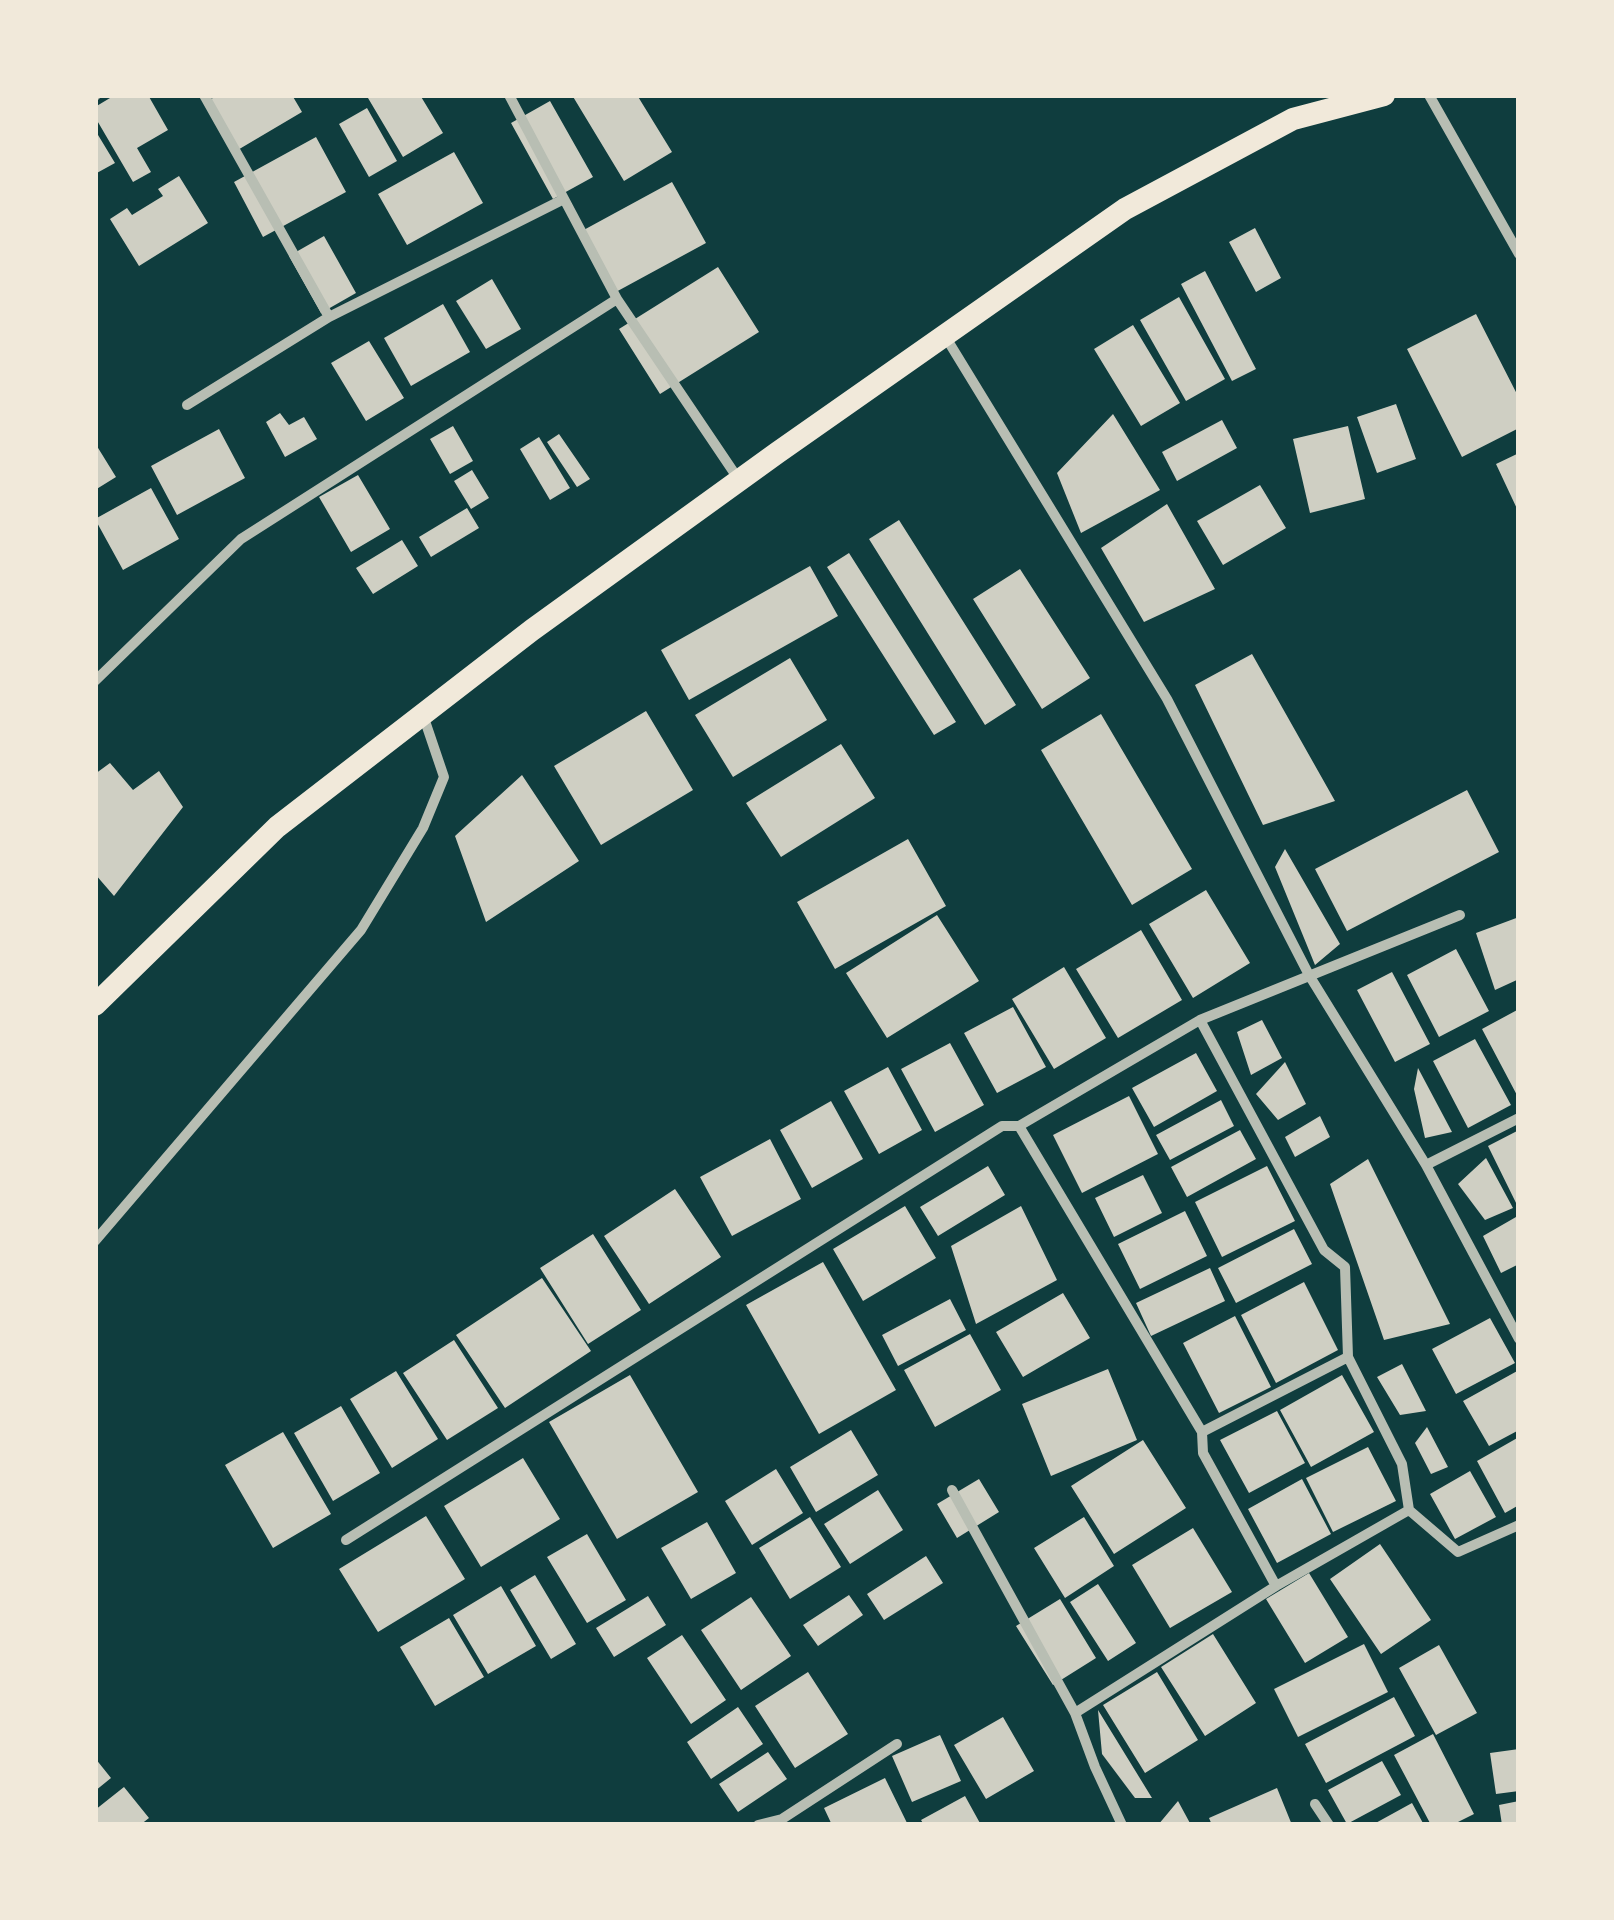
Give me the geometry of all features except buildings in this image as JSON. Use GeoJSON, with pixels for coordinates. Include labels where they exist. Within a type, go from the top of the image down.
{"type":"FeatureCollection","features":[{"type":"Feature","properties":{"kind":"main road"},"geometry":{"type":"LineString","coordinates":[[95,1005],[278,827],[532,630],[739,480],[1125,210],[1293,119],[1384,95]]}},
{"type":"Feature","properties":{"kind":"street"},"geometry":{"type":"LineString","coordinates":[[204,95],[328,317]]}},
{"type":"Feature","properties":{"kind":"street"},"geometry":{"type":"LineString","coordinates":[[509,95],[617,299],[739,480]]}},
{"type":"Feature","properties":{"kind":"street"},"geometry":{"type":"LineString","coordinates":[[1429,95],[1519,254]]}},
{"type":"Feature","properties":{"kind":"street"},"geometry":{"type":"LineString","coordinates":[[188,405],[328,317],[564,199]]}},
{"type":"Feature","properties":{"kind":"street"},"geometry":{"type":"LineString","coordinates":[[95,681],[240,539],[617,299]]}},
{"type":"Feature","properties":{"kind":"street"},"geometry":{"type":"LineString","coordinates":[[945,335],[1167,699],[1309,975],[1426,1165],[1519,1339]]}},
{"type":"Feature","properties":{"kind":"street"},"geometry":{"type":"LineString","coordinates":[[95,1241],[361,930],[423,828],[444,777],[423,714]]}},
{"type":"Feature","properties":{"kind":"street"},"geometry":{"type":"LineString","coordinates":[[346,1540],[1002,1126],[1019,1126],[1200,1020],[1460,915]]}},
{"type":"Feature","properties":{"kind":"street"},"geometry":{"type":"LineString","coordinates":[[1200,1020],[1324,1250],[1346,1268],[1348,1358],[1402,1464],[1409,1510],[1458,1552],[1519,1525]]}},
{"type":"Feature","properties":{"kind":"street"},"geometry":{"type":"LineString","coordinates":[[1426,1165],[1519,1118]]}},
{"type":"Feature","properties":{"kind":"street"},"geometry":{"type":"LineString","coordinates":[[1019,1126],[1202,1432],[1203,1454],[1276,1586]]}},
{"type":"Feature","properties":{"kind":"street"},"geometry":{"type":"LineString","coordinates":[[1202,1432],[1348,1358]]}},
{"type":"Feature","properties":{"kind":"street"},"geometry":{"type":"LineString","coordinates":[[952,1490],[1075,1713],[1094,1767],[1122,1825]]}},
{"type":"Feature","properties":{"kind":"street"},"geometry":{"type":"LineString","coordinates":[[1075,1713],[1276,1586],[1409,1510]]}},
{"type":"Feature","properties":{"kind":"street"},"geometry":{"type":"LineString","coordinates":[[758,1825],[782,1819],[897,1744]]}},
{"type":"Feature","properties":{"kind":"street"},"geometry":{"type":"LineString","coordinates":[[1315,1804],[1329,1825]]}}]}
